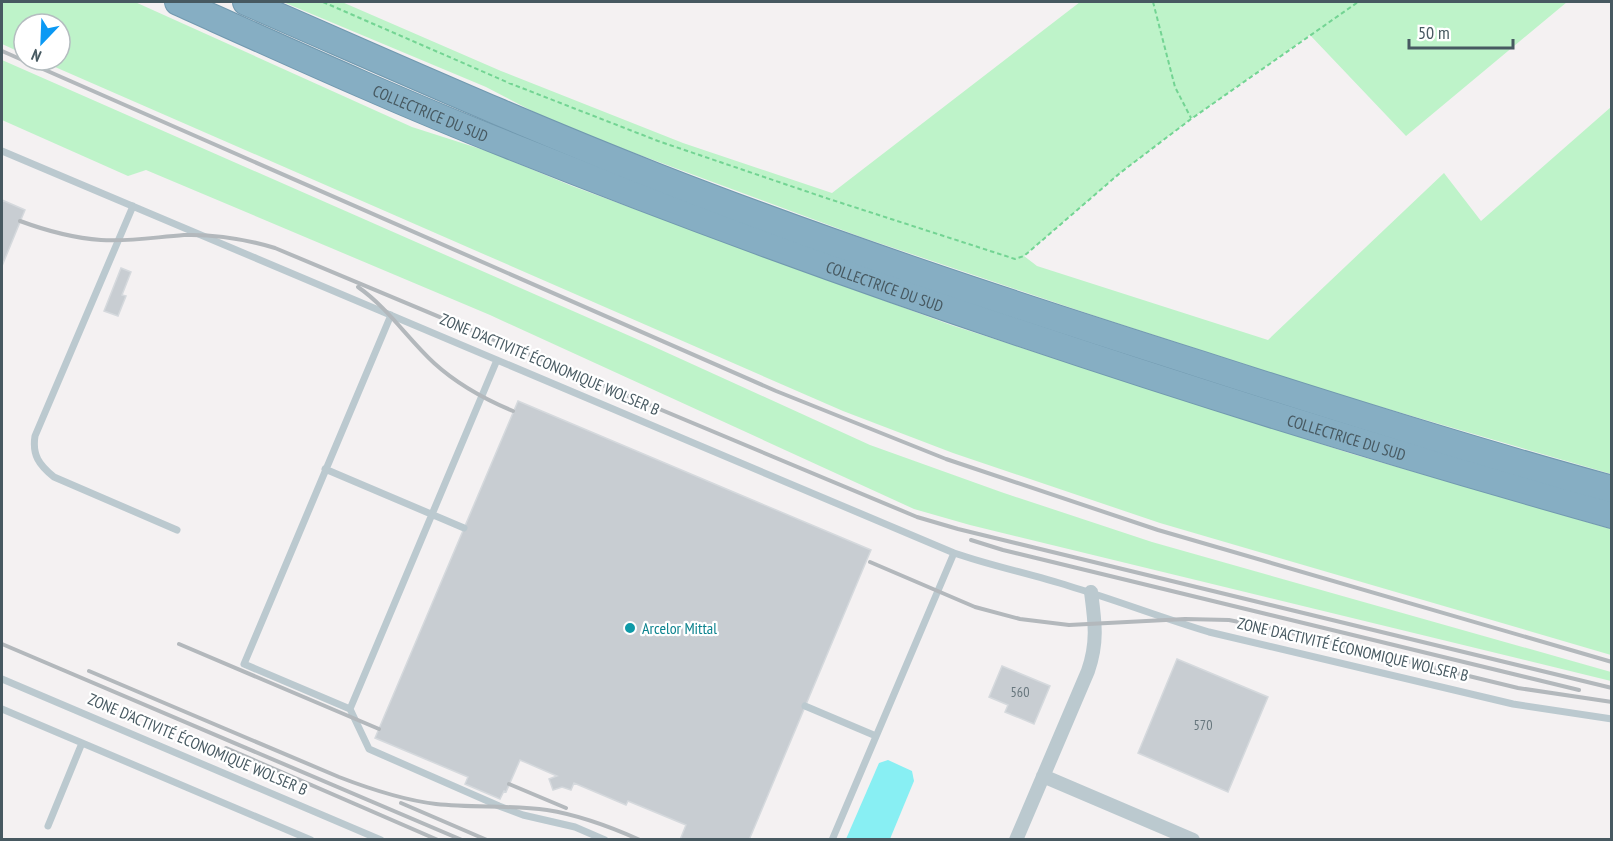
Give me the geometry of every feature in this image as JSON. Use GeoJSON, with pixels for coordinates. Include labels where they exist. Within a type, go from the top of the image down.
{"type":"FeatureCollection","features":[{"type":"Feature","properties":{"kind":"highway","name":"COLLECTRICE DU SUD"},"geometry":{"type":"LineString","coordinates":[[178,2],[345,77],[505,144],[846,273],[1101,360],[1336,434],[1611,514]]}},
{"type":"Feature","properties":{"kind":"highway","name":"COLLECTRICE DU SUD"},"geometry":{"type":"LineString","coordinates":[[246,2],[557,138],[857,251],[1088,329],[1323,404],[1611,489]]}},
{"type":"Feature","properties":{"kind":"street"},"geometry":{"type":"LineString","coordinates":[[1016,840],[1095,650],[1096,626],[1091,592]]}},
{"type":"Feature","properties":{"kind":"street"},"geometry":{"type":"LineString","coordinates":[[1043,776],[1193,840]]}},
{"type":"Feature","properties":{"kind":"lane","name":"ZONE D'ACTIVITÉ ÉCONOMIQUE WOLSER B"},"geometry":{"type":"LineString","coordinates":[[2,151],[982,563],[1091,592],[1209,632],[1513,704],[1611,719]]}},
{"type":"Feature","properties":{"kind":"lane"},"geometry":{"type":"LineString","coordinates":[[133,206],[35,436],[34,447],[41,467],[54,477],[177,530]]}},
{"type":"Feature","properties":{"kind":"lane"},"geometry":{"type":"LineString","coordinates":[[391,315],[244,664],[350,709],[369,749],[499,806],[523,815],[575,827],[604,840]]}},
{"type":"Feature","properties":{"kind":"lane"},"geometry":{"type":"LineString","coordinates":[[350,709],[497,360]]}},
{"type":"Feature","properties":{"kind":"lane"},"geometry":{"type":"LineString","coordinates":[[326,470],[464,528]]}},
{"type":"Feature","properties":{"kind":"lane"},"geometry":{"type":"LineString","coordinates":[[832,840],[954,553]]}},
{"type":"Feature","properties":{"kind":"lane","name":"ZONE D'ACTIVITÉ ÉCONOMIQUE WOLSER B"},"geometry":{"type":"LineString","coordinates":[[2,679],[381,840]]}},
{"type":"Feature","properties":{"kind":"lane"},"geometry":{"type":"LineString","coordinates":[[805,706],[876,736]]}},
{"type":"Feature","properties":{"kind":"lane"},"geometry":{"type":"LineString","coordinates":[[2,709],[311,840]]}},
{"type":"Feature","properties":{"kind":"lane"},"geometry":{"type":"LineString","coordinates":[[48,826],[82,743]]}},
{"type":"Feature","properties":{"kind":"path"},"geometry":{"type":"LineString","coordinates":[[323,2],[498,78],[658,141],[1015,259],[1024,256],[1091,197],[1191,119],[1358,2]]}},
{"type":"Feature","properties":{"kind":"path"},"geometry":{"type":"LineString","coordinates":[[1153,2],[1175,87],[1191,119]]}},
{"type":"Feature","properties":{"kind":"green space"},"geometry":{"type":"Polygon","coordinates":[[[2,2],[135,2],[412,127],[490,152],[572,186],[951,325],[1349,453],[1611,529],[1611,655],[1160,523],[953,453],[843,411],[66,72],[72,72],[72,12],[12,12],[12,49],[2,44],[2,2]]]}},
{"type":"Feature","properties":{"kind":"green space"},"geometry":{"type":"Polygon","coordinates":[[[283,2],[342,2],[501,71],[683,143],[832,193],[1080,2],[1567,2],[1406,136],[1310,35],[1191,119],[1120,173],[1024,256],[1037,266],[1268,340],[1444,173],[1481,221],[1611,107],[1611,474],[1340,395],[861,237],[559,125],[486,87],[283,2]]]}},
{"type":"Feature","properties":{"kind":"green space"},"geometry":{"type":"Polygon","coordinates":[[[2,60],[12,64],[12,72],[29,72],[648,344],[870,445],[1001,492],[1152,542],[1611,672],[1611,681],[970,525],[914,509],[490,315],[146,170],[128,176],[2,120],[2,60]]]}},
{"type":"Feature","properties":{"kind":"water"},"geometry":{"type":"Polygon","coordinates":[[[888,760],[912,771],[914,781],[890,839],[846,839],[879,763],[888,760]]]}},
{"type":"Feature","properties":{"kind":"building"},"geometry":{"type":"Polygon","coordinates":[[[2,200],[25,210],[2,266],[2,200]]]}},
{"type":"Feature","properties":{"kind":"building"},"geometry":{"type":"Polygon","coordinates":[[[121,268],[131,272],[122,295],[126,296],[118,316],[104,311],[121,268]]]}},
{"type":"Feature","properties":{"kind":"building","name":"Arcelor Mittal"},"geometry":{"type":"Polygon","coordinates":[[[518,401],[871,550],[749,840],[680,840],[686,825],[628,801],[626,805],[574,783],[571,790],[562,787],[553,790],[549,779],[557,776],[520,760],[506,792],[504,791],[500,799],[465,784],[468,777],[375,738],[518,401]]]}},
{"type":"Feature","properties":{"kind":"building"},"geometry":{"type":"Polygon","coordinates":[[[1177,659],[1268,697],[1228,792],[1138,753],[1177,659]]]}},
{"type":"Feature","properties":{"kind":"building"},"geometry":{"type":"Polygon","coordinates":[[[1002,666],[1050,686],[1034,724],[1005,712],[1008,705],[989,697],[1002,666]]]}},
{"type":"Feature","properties":{"kind":"railway"},"geometry":{"type":"LineString","coordinates":[[2,51],[776,391],[946,459],[1158,530],[1612,662]]}},
{"type":"Feature","properties":{"kind":"railway"},"geometry":{"type":"LineString","coordinates":[[20,221],[60,234],[91,239],[122,240],[208,235],[275,248],[917,517],[958,529],[1612,688]]}},
{"type":"Feature","properties":{"kind":"railway"},"geometry":{"type":"LineString","coordinates":[[358,287],[379,304],[443,371],[471,390],[513,411]]}},
{"type":"Feature","properties":{"kind":"railway"},"geometry":{"type":"LineString","coordinates":[[971,540],[1003,550],[1579,690]]}},
{"type":"Feature","properties":{"kind":"railway"},"geometry":{"type":"LineString","coordinates":[[870,562],[975,607],[1020,619],[1069,625],[1185,619],[1229,620],[1280,630],[1518,688],[1612,702]]}},
{"type":"Feature","properties":{"kind":"railway"},"geometry":{"type":"LineString","coordinates":[[2,644],[462,840]]}},
{"type":"Feature","properties":{"kind":"railway"},"geometry":{"type":"LineString","coordinates":[[179,644],[379,729]]}},
{"type":"Feature","properties":{"kind":"railway"},"geometry":{"type":"LineString","coordinates":[[89,671],[339,777],[387,794],[436,804],[559,812],[595,822],[640,840]]}},
{"type":"Feature","properties":{"kind":"railway"},"geometry":{"type":"LineString","coordinates":[[226,748],[438,840]]}},
{"type":"Feature","properties":{"kind":"railway"},"geometry":{"type":"LineString","coordinates":[[509,784],[566,808]]}},
{"type":"Feature","properties":{"kind":"railway"},"geometry":{"type":"LineString","coordinates":[[401,803],[487,840]]}},
{"type":"Feature","properties":{"kind":"place","name":"Arcelor Mittal"},"geometry":{"type":"Point","coordinates":[630,628]}}]}
